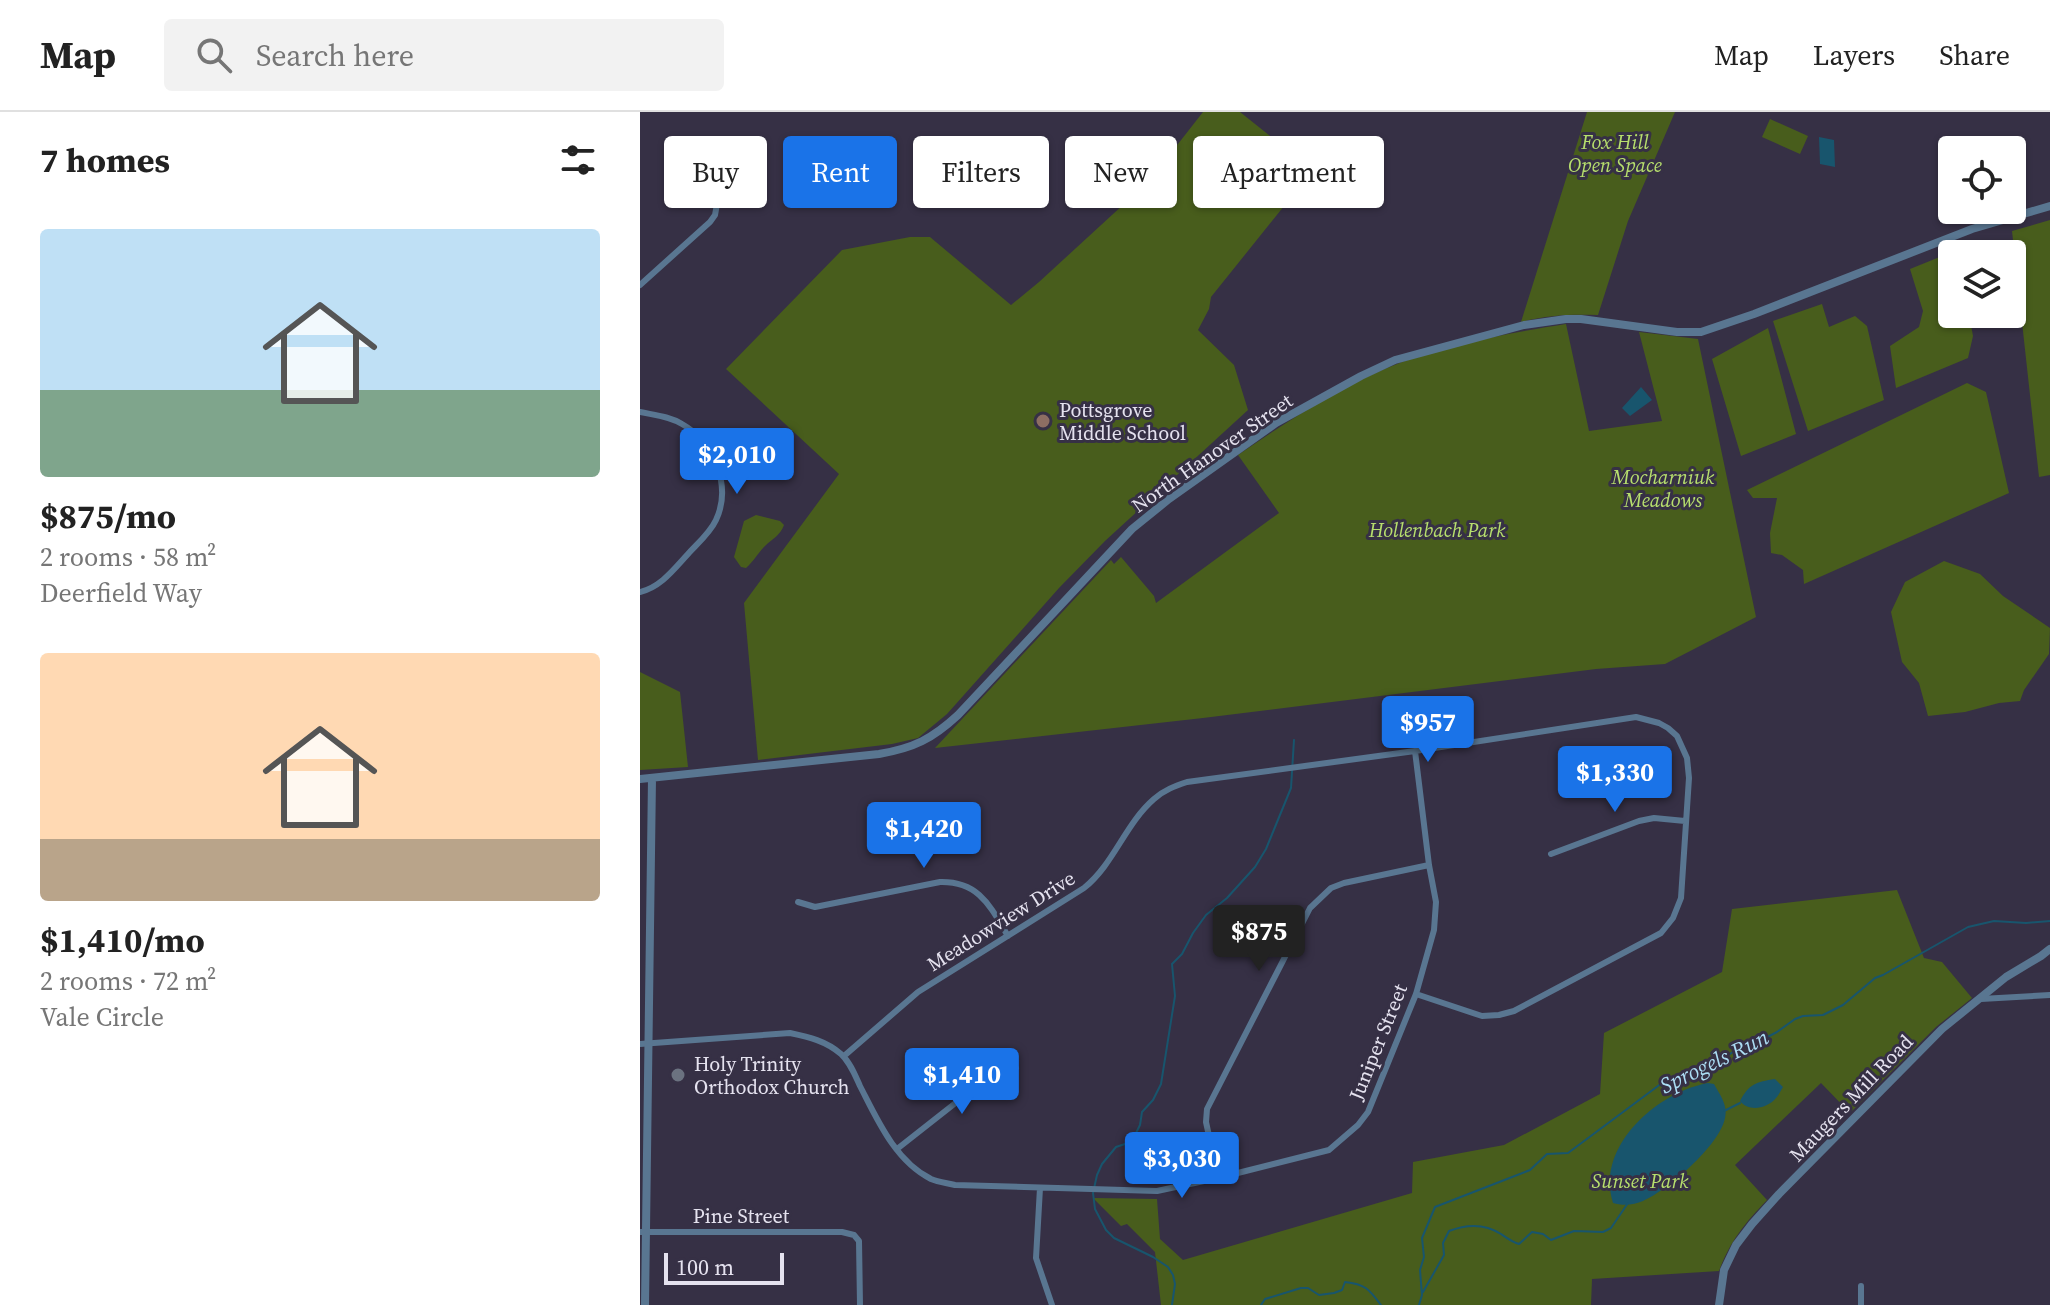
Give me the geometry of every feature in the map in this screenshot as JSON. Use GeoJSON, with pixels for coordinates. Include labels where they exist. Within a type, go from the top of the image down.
{"type":"FeatureCollection","features":[{"type":"Feature","properties":{"kind":"street","name":"North Hanover Street"},"geometry":{"type":"LineString","coordinates":[[640,779],[879,754],[903,750],[928,740],[958,715],[1132,529],[1276,423],[1380,366],[1524,325],[1566,319],[1701,332],[1937,241],[2050,206]]}},
{"type":"Feature","properties":{"kind":"street"},"geometry":{"type":"LineString","coordinates":[[640,285],[710,222],[716,208]]}},
{"type":"Feature","properties":{"kind":"street"},"geometry":{"type":"LineString","coordinates":[[640,412],[675,420],[693,431],[709,449],[716,463],[722,496],[710,529],[664,580],[640,592]]}},
{"type":"Feature","properties":{"kind":"street","name":"Meadowview Drive"},"geometry":{"type":"LineString","coordinates":[[844,1056],[918,992],[1098,877],[1143,810],[1168,789],[1187,782],[1636,717],[1659,723],[1677,736],[1687,758],[1689,778],[1681,898],[1673,918],[1661,933],[1514,1011],[1499,1015],[1482,1016],[1416,994]]}},
{"type":"Feature","properties":{"kind":"street","name":"Juniper Street"},"geometry":{"type":"LineString","coordinates":[[844,1056],[884,1132],[897,1149],[932,1180],[955,1185],[1157,1191],[1329,1150],[1368,1112],[1416,994],[1434,930],[1436,902],[1415,751]]}},
{"type":"Feature","properties":{"kind":"street"},"geometry":{"type":"LineString","coordinates":[[645,1305],[644,1044],[652,778]]}},
{"type":"Feature","properties":{"kind":"street"},"geometry":{"type":"LineString","coordinates":[[1551,854],[1639,821],[1654,818],[1685,821]]}},
{"type":"Feature","properties":{"kind":"street"},"geometry":{"type":"LineString","coordinates":[[1218,1178],[1206,1122],[1207,1109],[1310,908],[1331,888],[1344,883],[1429,865]]}},
{"type":"Feature","properties":{"kind":"street"},"geometry":{"type":"LineString","coordinates":[[798,902],[815,907],[940,882],[955,882],[978,892],[1008,936]]}},
{"type":"Feature","properties":{"kind":"street"},"geometry":{"type":"LineString","coordinates":[[640,913],[650,912]]}},
{"type":"Feature","properties":{"kind":"street","name":"Maugers Mill Road"},"geometry":{"type":"LineString","coordinates":[[1719,1305],[1724,1270],[1736,1245],[1752,1224],[1942,1029],[2006,977],[2050,949]]}},
{"type":"Feature","properties":{"kind":"street"},"geometry":{"type":"LineString","coordinates":[[1981,999],[2050,995]]}},
{"type":"Feature","properties":{"kind":"street"},"geometry":{"type":"LineString","coordinates":[[644,1044],[790,1033],[811,1037],[844,1056]]}},
{"type":"Feature","properties":{"kind":"street"},"geometry":{"type":"LineString","coordinates":[[897,1149],[972,1090],[1016,1068]]}},
{"type":"Feature","properties":{"kind":"street"},"geometry":{"type":"LineString","coordinates":[[1040,1188],[1036,1258],[1052,1305]]}},
{"type":"Feature","properties":{"kind":"street","name":"Pine Street"},"geometry":{"type":"LineString","coordinates":[[643,1232],[842,1232],[854,1235],[859,1241],[860,1305]]}},
{"type":"Feature","properties":{"kind":"street"},"geometry":{"type":"LineString","coordinates":[[1861,1286],[1861,1305]]}},
{"type":"Feature","properties":{"kind":"green space"},"geometry":{"type":"Polygon","coordinates":[[[1203,112],[1240,112],[1270,136],[1193,136],[1193,208],[1282,208],[1211,297],[1209,309],[1198,330],[1234,365],[1248,410],[1105,541],[947,714],[918,738],[892,744],[758,760],[744,603],[839,474],[726,369],[842,250],[910,237],[930,237],[1011,305],[1120,208],[1177,208],[1177,145],[1203,112]]]}},
{"type":"Feature","properties":{"kind":"green space","name":"Fox Hill Open Space"},"geometry":{"type":"Polygon","coordinates":[[[1587,112],[1675,112],[1628,221],[1598,315],[1559,316],[1521,322],[1587,112]]]}},
{"type":"Feature","properties":{"kind":"green space"},"geometry":{"type":"Polygon","coordinates":[[[1770,119],[1808,136],[1800,154],[1762,137],[1770,119]]]}},
{"type":"Feature","properties":{"kind":"green space"},"geometry":{"type":"Polygon","coordinates":[[[2050,220],[2050,475],[2039,477],[2023,328],[2026,328],[2026,240],[2013,240],[2012,231],[2050,220]]]}},
{"type":"Feature","properties":{"kind":"green space"},"geometry":{"type":"Polygon","coordinates":[[[1938,258],[1938,328],[1972,328],[1973,336],[1968,358],[1896,388],[1890,346],[1919,327],[1923,311],[1910,269],[1938,258]]]}},
{"type":"Feature","properties":{"kind":"green space"},"geometry":{"type":"Polygon","coordinates":[[[1822,304],[1829,327],[1855,316],[1867,326],[1884,400],[1808,431],[1773,321],[1822,304]]]}},
{"type":"Feature","properties":{"kind":"green space","name":"Hollenbach Park"},"geometry":{"type":"Polygon","coordinates":[[[1566,324],[1589,431],[1662,421],[1639,332],[1698,339],[1756,617],[1665,664],[1596,669],[935,748],[1111,560],[1114,564],[1121,557],[1154,596],[1156,603],[1279,513],[1238,455],[1330,396],[1387,368],[1452,347],[1566,324]]]}},
{"type":"Feature","properties":{"kind":"green space"},"geometry":{"type":"Polygon","coordinates":[[[1768,328],[1796,434],[1741,456],[1712,359],[1768,328]]]}},
{"type":"Feature","properties":{"kind":"green space"},"geometry":{"type":"Polygon","coordinates":[[[1967,383],[1986,392],[2009,493],[1804,584],[1803,570],[1782,555],[1771,553],[1770,533],[1777,498],[1753,498],[1747,490],[1967,383]]]}},
{"type":"Feature","properties":{"kind":"green space"},"geometry":{"type":"Polygon","coordinates":[[[756,515],[780,521],[784,525],[746,568],[741,567],[734,557],[744,521],[756,515]]]}},
{"type":"Feature","properties":{"kind":"green space"},"geometry":{"type":"Polygon","coordinates":[[[1944,561],[1980,574],[2003,596],[2050,628],[2049,654],[2020,701],[1928,716],[1919,683],[1902,662],[1891,612],[1905,582],[1944,561]]]}},
{"type":"Feature","properties":{"kind":"green space"},"geometry":{"type":"Polygon","coordinates":[[[640,672],[680,692],[688,767],[640,770],[640,672]]]}},
{"type":"Feature","properties":{"kind":"green space","name":"Sunset Park"},"geometry":{"type":"Polygon","coordinates":[[[1897,890],[1924,958],[1942,962],[1972,998],[1936,1027],[1850,1113],[1821,1083],[1735,1165],[1767,1200],[1739,1233],[1719,1271],[1592,1279],[1591,1305],[1161,1305],[1155,1252],[1127,1224],[1121,1226],[1093,1198],[1157,1199],[1160,1239],[1183,1260],[1412,1193],[1413,1162],[1504,1145],[1600,1094],[1604,1033],[1722,972],[1732,909],[1897,890]]]}},
{"type":"Feature","properties":{"kind":"water"},"geometry":{"type":"Polygon","coordinates":[[[1819,137],[1834,140],[1835,167],[1820,164],[1819,137]]]}},
{"type":"Feature","properties":{"kind":"water"},"geometry":{"type":"Polygon","coordinates":[[[1641,387],[1652,400],[1630,416],[1622,408],[1641,387]]]}},
{"type":"Feature","properties":{"kind":"water"},"geometry":{"type":"Polygon","coordinates":[[[1775,1079],[1783,1087],[1768,1105],[1753,1108],[1740,1101],[1754,1085],[1775,1079]]]}},
{"type":"Feature","properties":{"kind":"water"},"geometry":{"type":"Polygon","coordinates":[[[1708,1083],[1714,1084],[1725,1109],[1725,1118],[1714,1141],[1692,1166],[1653,1195],[1632,1204],[1613,1203],[1610,1182],[1613,1162],[1635,1125],[1669,1098],[1708,1083]]]}},
{"type":"Feature","properties":{"kind":"waterway"},"geometry":{"type":"LineString","coordinates":[[1172,1305],[1175,1284],[1168,1267],[1114,1238],[1095,1209],[1093,1193],[1102,1164],[1116,1147],[1125,1144],[1136,1133],[1142,1112],[1161,1084],[1175,996],[1172,964],[1182,954],[1206,915],[1227,898],[1255,867],[1266,849],[1291,788],[1294,740]]}},
{"type":"Feature","properties":{"kind":"waterway","name":"Sprogels Run"},"geometry":{"type":"LineString","coordinates":[[1419,1305],[1422,1295],[1420,1270],[1424,1257],[1422,1238],[1435,1207],[1530,1170],[1547,1154],[1568,1153],[1662,1083],[1678,1079],[1741,1046],[1756,1043],[1795,1019],[1823,1015],[1843,1005],[1875,978],[1968,927],[1994,921],[2050,921]]}},
{"type":"Feature","properties":{"kind":"waterway"},"geometry":{"type":"LineString","coordinates":[[1724,1111],[1740,1103]]}},
{"type":"Feature","properties":{"kind":"waterway"},"geometry":{"type":"LineString","coordinates":[[1423,1292],[1444,1255],[1443,1243],[1449,1231],[1482,1226],[1519,1244],[1532,1232],[1543,1234],[1551,1240],[1574,1231],[1603,1232],[1611,1228],[1628,1203]]}},
{"type":"Feature","properties":{"kind":"waterway","name":"Sprogels Run"},"geometry":{"type":"LineString","coordinates":[[1261,1305],[1265,1299],[1301,1288],[1308,1288],[1319,1295],[1334,1293],[1342,1290],[1345,1282],[1366,1288],[1381,1305]]}},
{"type":"Feature","properties":{"kind":"place","name":"Pottsgrove Middle School"},"geometry":{"type":"Point","coordinates":[1043,421]}},
{"type":"Feature","properties":{"kind":"place","name":"Holy Trinity Orthodox Church"},"geometry":{"type":"Point","coordinates":[678,1075]}},
{"type":"Feature","properties":{"kind":"park label","name":"Mocharniuk Meadows"},"geometry":{"type":"Point","coordinates":[1663,488]}}]}
